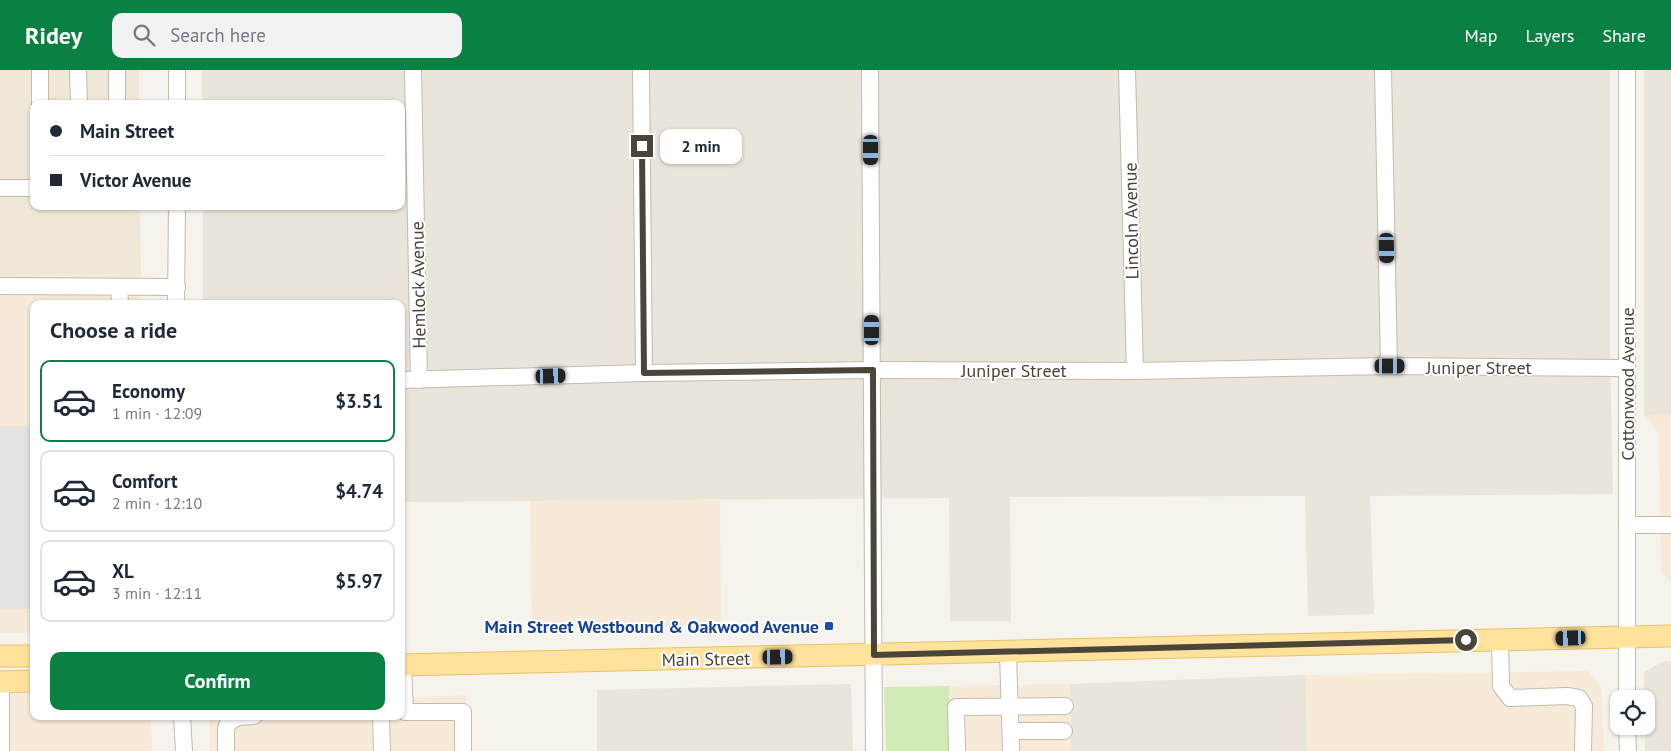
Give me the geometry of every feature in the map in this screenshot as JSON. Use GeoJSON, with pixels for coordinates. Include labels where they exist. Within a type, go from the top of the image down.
{"type":"FeatureCollection","features":[{"type":"Feature","properties":{"kind":"main road","name":"Main Street"},"geometry":{"type":"LineString","coordinates":[[405,665],[1671,636]]}},
{"type":"Feature","properties":{"kind":"main road"},"geometry":{"type":"LineString","coordinates":[[0,656],[30,656]]}},
{"type":"Feature","properties":{"kind":"main road"},"geometry":{"type":"LineString","coordinates":[[0,682],[30,681]]}},
{"type":"Feature","properties":{"kind":"street"},"geometry":{"type":"LineString","coordinates":[[40,70],[40,100]]}},
{"type":"Feature","properties":{"kind":"street"},"geometry":{"type":"LineString","coordinates":[[78,70],[79,100]]}},
{"type":"Feature","properties":{"kind":"street"},"geometry":{"type":"LineString","coordinates":[[117,70],[118,100]]}},
{"type":"Feature","properties":{"kind":"street"},"geometry":{"type":"LineString","coordinates":[[177,70],[177,100]]}},
{"type":"Feature","properties":{"kind":"street","name":"Hemlock Avenue"},"geometry":{"type":"LineString","coordinates":[[413,70],[420,380]]}},
{"type":"Feature","properties":{"kind":"street"},"geometry":{"type":"LineString","coordinates":[[641,70],[644,373]]}},
{"type":"Feature","properties":{"kind":"street"},"geometry":{"type":"LineString","coordinates":[[870,70],[874,751]]}},
{"type":"Feature","properties":{"kind":"street","name":"Lincoln Avenue"},"geometry":{"type":"LineString","coordinates":[[1127,70],[1135,371]]}},
{"type":"Feature","properties":{"kind":"street"},"geometry":{"type":"LineString","coordinates":[[1383,70],[1390,366]]}},
{"type":"Feature","properties":{"kind":"street","name":"Cottonwood Avenue"},"geometry":{"type":"LineString","coordinates":[[1627,70],[1627,690]]}},
{"type":"Feature","properties":{"kind":"street"},"geometry":{"type":"LineString","coordinates":[[0,188],[30,188]]}},
{"type":"Feature","properties":{"kind":"street"},"geometry":{"type":"LineString","coordinates":[[176,210],[176,300]]}},
{"type":"Feature","properties":{"kind":"street"},"geometry":{"type":"LineString","coordinates":[[0,286],[176,287]]}},
{"type":"Feature","properties":{"kind":"street"},"geometry":{"type":"LineString","coordinates":[[119,287],[120,300]]}},
{"type":"Feature","properties":{"kind":"street","name":"Juniper Street"},"geometry":{"type":"LineString","coordinates":[[405,380],[644,373],[873,370],[1135,371],[1390,366],[1627,368]]}},
{"type":"Feature","properties":{"kind":"street"},"geometry":{"type":"LineString","coordinates":[[1627,525],[1671,525]]}},
{"type":"Feature","properties":{"kind":"street"},"geometry":{"type":"LineString","coordinates":[[1500,640],[1501,686],[1510,698],[1567,696],[1579,698],[1584,706],[1582,751]]}},
{"type":"Feature","properties":{"kind":"street"},"geometry":{"type":"LineString","coordinates":[[1008,652],[1011,751]]}},
{"type":"Feature","properties":{"kind":"street"},"geometry":{"type":"LineString","coordinates":[[0,682],[1,751]]}},
{"type":"Feature","properties":{"kind":"street"},"geometry":{"type":"LineString","coordinates":[[957,751],[956,707],[1065,706]]}},
{"type":"Feature","properties":{"kind":"street"},"geometry":{"type":"LineString","coordinates":[[405,712],[463,712],[463,751]]}},
{"type":"Feature","properties":{"kind":"street"},"geometry":{"type":"LineString","coordinates":[[182,720],[184,751]]}},
{"type":"Feature","properties":{"kind":"street"},"geometry":{"type":"LineString","coordinates":[[226,751],[226,729],[228,723],[233,720]]}},
{"type":"Feature","properties":{"kind":"street"},"geometry":{"type":"LineString","coordinates":[[381,720],[382,751]]}},
{"type":"Feature","properties":{"kind":"street"},"geometry":{"type":"LineString","coordinates":[[1011,731],[1064,731]]}},
{"type":"Feature","properties":{"kind":"street"},"geometry":{"type":"LineString","coordinates":[[1628,735],[1628,751]]}},
{"type":"Feature","properties":{"kind":"shaded area"},"geometry":{"type":"Polygon","coordinates":[[[0,70],[139,70],[139,100],[30,100],[30,210],[140,210],[141,274],[0,275],[0,70]]]}},
{"type":"Feature","properties":{"kind":"shaded area"},"geometry":{"type":"Polygon","coordinates":[[[202,70],[1610,70],[1610,351],[1613,494],[1370,496],[1374,614],[1308,616],[1305,496],[1010,497],[1011,621],[950,621],[949,498],[405,502],[405,300],[203,300],[203,210],[405,210],[405,100],[202,100],[202,70]]]}},
{"type":"Feature","properties":{"kind":"shaded area"},"geometry":{"type":"Polygon","coordinates":[[[1644,70],[1671,70],[1671,415],[1644,416],[1644,70]]]}},
{"type":"Feature","properties":{"kind":"shaded area"},"geometry":{"type":"Polygon","coordinates":[[[141,274],[141,300],[30,300],[30,633],[0,633],[0,275],[141,274]]]}},
{"type":"Feature","properties":{"kind":"shaded area"},"geometry":{"type":"Polygon","coordinates":[[[1671,415],[1671,582],[1661,573],[1659,433],[1644,416],[1671,415]]]}},
{"type":"Feature","properties":{"kind":"shaded area"},"geometry":{"type":"Polygon","coordinates":[[[0,426],[30,426],[30,609],[0,609],[0,426]]]}},
{"type":"Feature","properties":{"kind":"shaded area"},"geometry":{"type":"Polygon","coordinates":[[[720,499],[721,627],[532,628],[530,501],[720,499]]]}},
{"type":"Feature","properties":{"kind":"shaded area"},"geometry":{"type":"Polygon","coordinates":[[[1671,661],[1671,751],[1645,751],[1645,735],[1655,735],[1655,690],[1644,690],[1644,672],[1662,662],[1671,661]]]}},
{"type":"Feature","properties":{"kind":"shaded area"},"geometry":{"type":"Polygon","coordinates":[[[1588,671],[1601,686],[1604,751],[1307,751],[1306,675],[1588,671]]]}},
{"type":"Feature","properties":{"kind":"shaded area"},"geometry":{"type":"Polygon","coordinates":[[[1306,675],[1307,751],[1071,751],[1070,684],[1306,675]]]}},
{"type":"Feature","properties":{"kind":"shaded area"},"geometry":{"type":"Polygon","coordinates":[[[851,684],[853,751],[597,751],[597,690],[851,684]]]}},
{"type":"Feature","properties":{"kind":"shaded area"},"geometry":{"type":"Polygon","coordinates":[[[1070,684],[1071,751],[951,751],[949,686],[1070,684]]]}},
{"type":"Feature","properties":{"kind":"shaded area"},"geometry":{"type":"Polygon","coordinates":[[[0,694],[30,694],[30,720],[151,720],[152,751],[0,751],[0,694]]]}},
{"type":"Feature","properties":{"kind":"shaded area"},"geometry":{"type":"Polygon","coordinates":[[[466,695],[467,751],[210,751],[210,720],[405,720],[405,698],[466,695]]]}},
{"type":"Feature","properties":{"kind":"green space"},"geometry":{"type":"Polygon","coordinates":[[[949,686],[951,751],[886,751],[884,687],[949,686]]]}},
{"type":"Feature","properties":{"kind":"place","name":"Main Street Westbound & Oakwood Avenue"},"geometry":{"type":"Point","coordinates":[829,626]}},
{"type":"Feature","properties":{"kind":"route"},"geometry":{"type":"LineString","coordinates":[[642,146],[644,373],[873,370],[874,655],[1466,640]]}}]}
